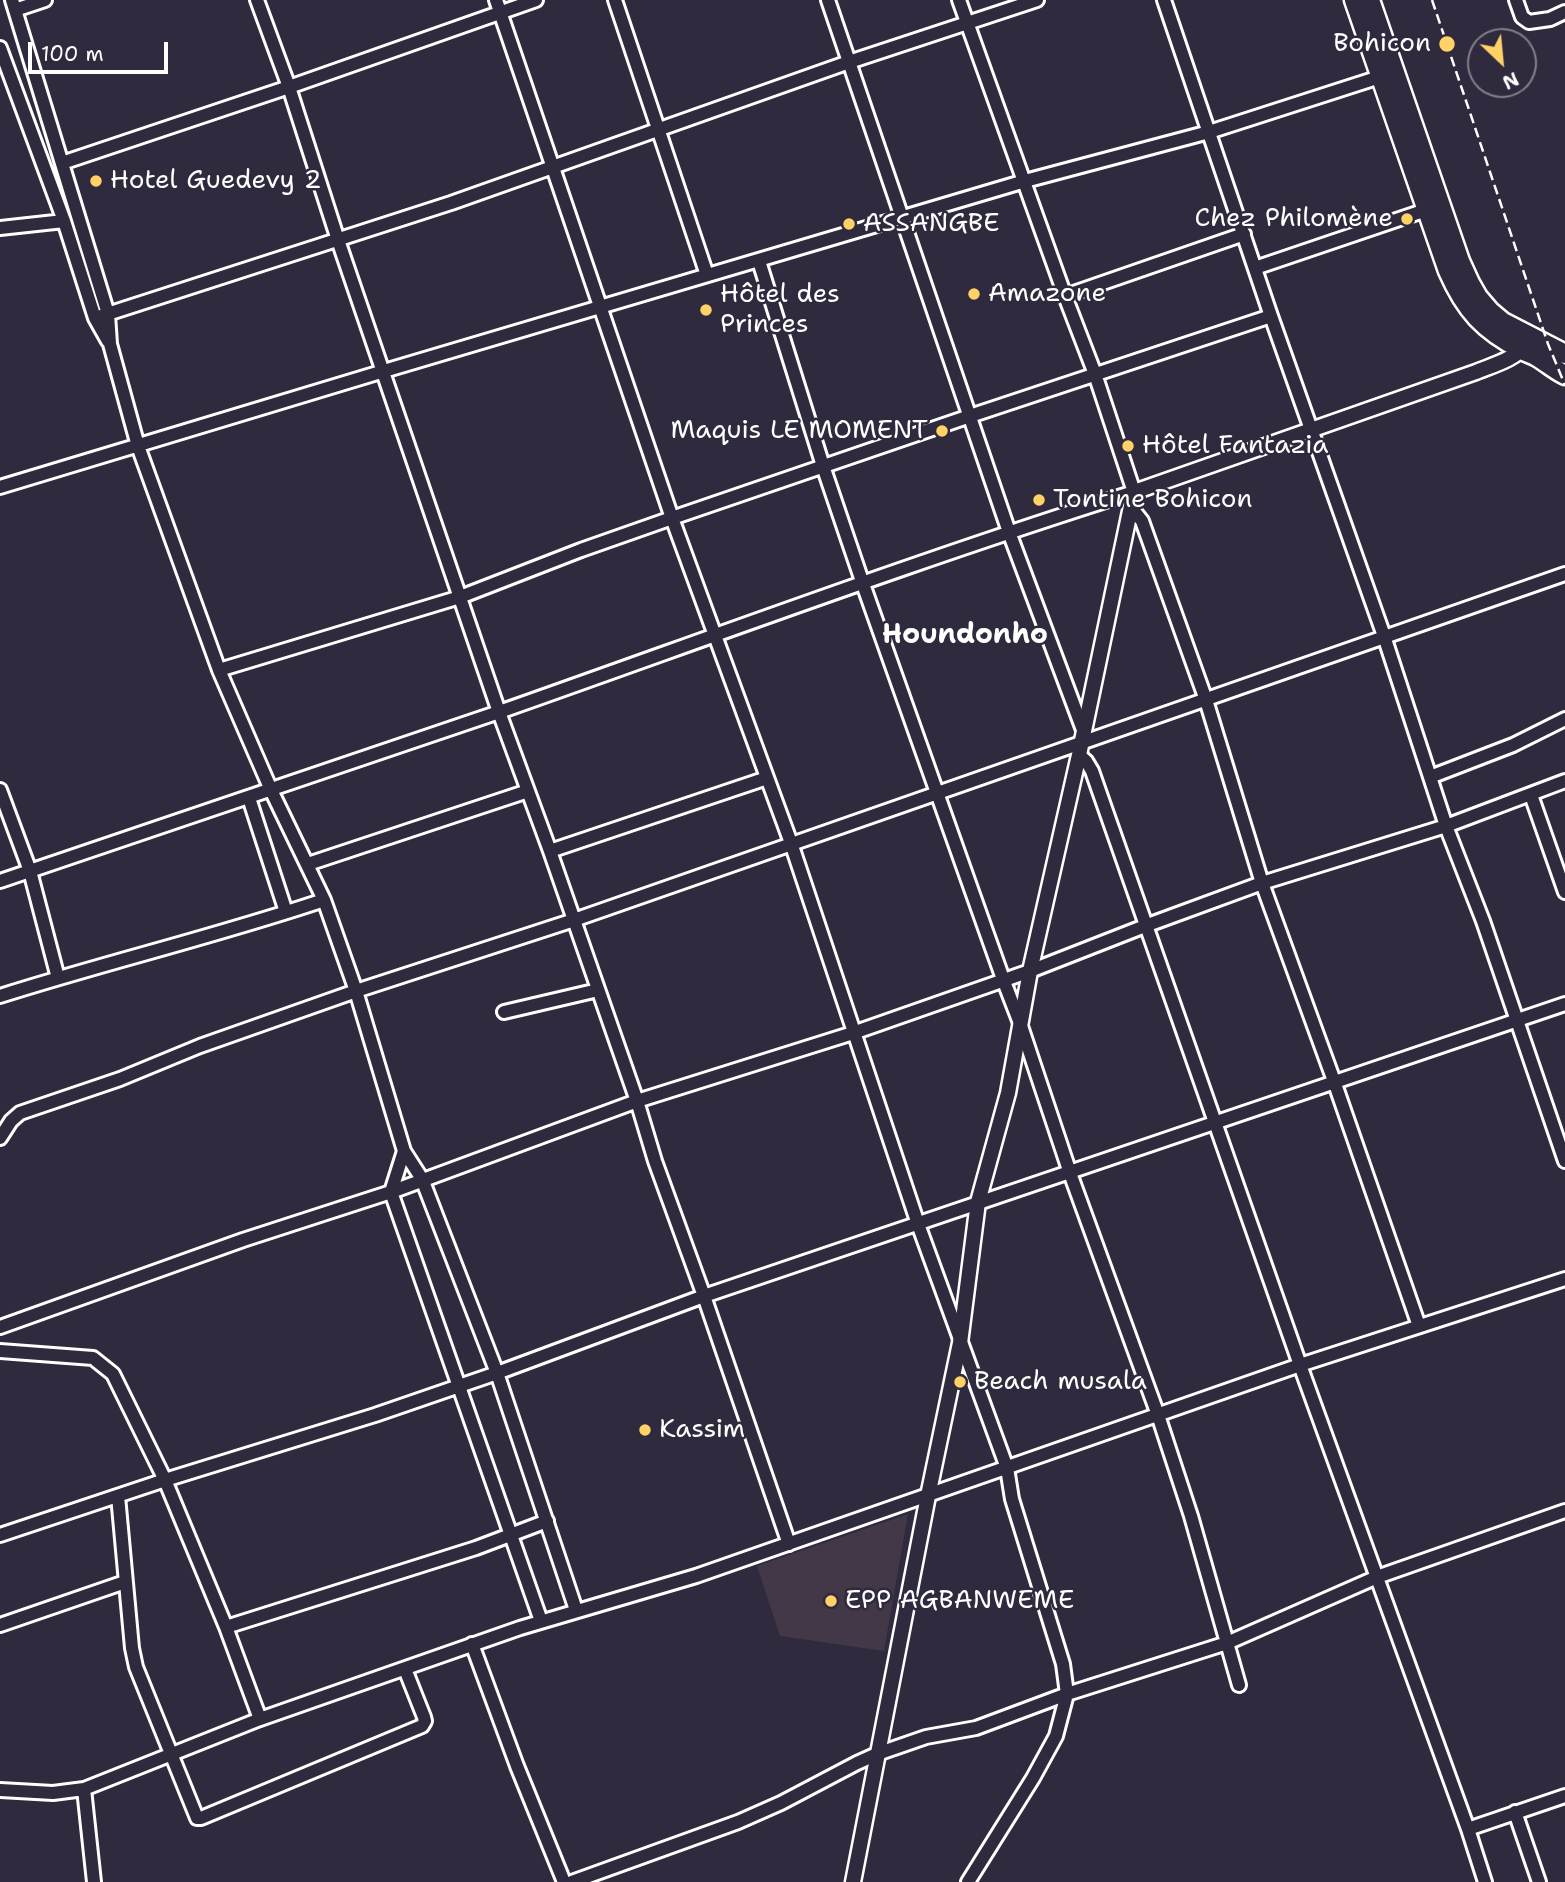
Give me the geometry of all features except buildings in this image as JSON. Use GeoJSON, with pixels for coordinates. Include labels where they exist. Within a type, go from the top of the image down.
{"type":"FeatureCollection","features":[{"type":"Feature","properties":{"kind":"highway"},"geometry":{"type":"LineString","coordinates":[[1354,0],[1388,75],[1470,283],[1490,311],[1526,343],[1537,357],[1565,375]]}},
{"type":"Feature","properties":{"kind":"highway"},"geometry":{"type":"LineString","coordinates":[[1370,0],[1426,209],[1448,271],[1465,305],[1494,334],[1526,343],[1557,344],[1565,354]]}},
{"type":"Feature","properties":{"kind":"main road"},"geometry":{"type":"LineString","coordinates":[[853,1882],[960,1343],[978,1202],[1007,1093],[1030,971],[1132,500],[1313,430],[1476,372],[1508,359],[1526,343]]}},
{"type":"Feature","properties":{"kind":"street"},"geometry":{"type":"LineString","coordinates":[[45,0],[13,5],[62,163],[101,316]]}},
{"type":"Feature","properties":{"kind":"street"},"geometry":{"type":"LineString","coordinates":[[257,0],[499,712],[550,851],[789,1544]]}},
{"type":"Feature","properties":{"kind":"street"},"geometry":{"type":"LineString","coordinates":[[62,163],[289,88],[498,6],[536,0]]}},
{"type":"Feature","properties":{"kind":"street"},"geometry":{"type":"LineString","coordinates":[[615,0],[708,275]]}},
{"type":"Feature","properties":{"kind":"street"},"geometry":{"type":"LineString","coordinates":[[828,0],[1086,761],[1093,771],[1145,926],[1485,1882]]}},
{"type":"Feature","properties":{"kind":"street"},"geometry":{"type":"LineString","coordinates":[[959,0],[1095,374],[1132,500],[1206,700],[1262,883],[1419,1326]]}},
{"type":"Feature","properties":{"kind":"street"},"geometry":{"type":"LineString","coordinates":[[101,316],[552,168],[849,62],[1037,0]]}},
{"type":"Feature","properties":{"kind":"street"},"geometry":{"type":"LineString","coordinates":[[1164,0],[1271,316],[1384,636],[1446,826],[1483,921],[1565,1161]]}},
{"type":"Feature","properties":{"kind":"street"},"geometry":{"type":"LineString","coordinates":[[1516,0],[1522,17],[1529,22],[1550,19],[1565,12]]}},
{"type":"Feature","properties":{"kind":"street"},"geometry":{"type":"LineString","coordinates":[[498,6],[672,518],[791,843],[918,1224],[1007,1468],[1012,1499],[1063,1664],[1067,1694],[1056,1736],[968,1882]]}},
{"type":"Feature","properties":{"kind":"street"},"geometry":{"type":"LineString","coordinates":[[0,48],[101,316],[138,446],[219,670],[271,790],[324,900],[356,991],[404,1151],[422,1179],[498,1373],[576,1610]]}},
{"type":"Feature","properties":{"kind":"street"},"geometry":{"type":"LineString","coordinates":[[0,486],[1025,181],[1209,132],[1388,75]]}},
{"type":"Feature","properties":{"kind":"street"},"geometry":{"type":"LineString","coordinates":[[19,99],[39,92]]}},
{"type":"Feature","properties":{"kind":"street"},"geometry":{"type":"LineString","coordinates":[[1255,268],[1426,209]]}},
{"type":"Feature","properties":{"kind":"street"},"geometry":{"type":"LineString","coordinates":[[0,228],[64,221]]}},
{"type":"Feature","properties":{"kind":"street"},"geometry":{"type":"LineString","coordinates":[[1065,296],[1244,234]]}},
{"type":"Feature","properties":{"kind":"street"},"geometry":{"type":"LineString","coordinates":[[759,261],[863,584],[1158,1415],[1191,1516],[1239,1685]]}},
{"type":"Feature","properties":{"kind":"street"},"geometry":{"type":"LineString","coordinates":[[219,670],[460,597],[672,518],[1271,316]]}},
{"type":"Feature","properties":{"kind":"street"},"geometry":{"type":"LineString","coordinates":[[0,881],[499,712],[1009,531],[1132,500]]}},
{"type":"Feature","properties":{"kind":"street"},"geometry":{"type":"LineString","coordinates":[[0,1138],[11,1121],[30,1108],[120,1079],[200,1046],[356,991],[574,920],[1565,574]]}},
{"type":"Feature","properties":{"kind":"street"},"geometry":{"type":"LineString","coordinates":[[1430,777],[1513,744],[1565,719]]}},
{"type":"Feature","properties":{"kind":"street"},"geometry":{"type":"LineString","coordinates":[[550,851],[767,778]]}},
{"type":"Feature","properties":{"kind":"street"},"geometry":{"type":"LineString","coordinates":[[0,1327],[243,1240],[391,1192],[637,1101],[853,1032],[1030,971],[1262,883],[1446,826],[1565,781]]}},
{"type":"Feature","properties":{"kind":"street"},"geometry":{"type":"LineString","coordinates":[[0,790],[30,871],[58,978]]}},
{"type":"Feature","properties":{"kind":"street"},"geometry":{"type":"LineString","coordinates":[[308,864],[528,790]]}},
{"type":"Feature","properties":{"kind":"street"},"geometry":{"type":"LineString","coordinates":[[1531,795],[1565,892]]}},
{"type":"Feature","properties":{"kind":"street"},"geometry":{"type":"LineString","coordinates":[[249,798],[286,912]]}},
{"type":"Feature","properties":{"kind":"street"},"geometry":{"type":"LineString","coordinates":[[0,996],[324,900]]}},
{"type":"Feature","properties":{"kind":"street"},"geometry":{"type":"LineString","coordinates":[[504,1012],[598,990]]}},
{"type":"Feature","properties":{"kind":"street"},"geometry":{"type":"LineString","coordinates":[[0,1535],[498,1373],[704,1296],[1565,1004]]}},
{"type":"Feature","properties":{"kind":"street"},"geometry":{"type":"LineString","coordinates":[[404,1151],[391,1192],[541,1621]]}},
{"type":"Feature","properties":{"kind":"street"},"geometry":{"type":"LineString","coordinates":[[0,1790],[53,1793],[84,1789],[260,1719],[472,1644],[576,1610],[696,1576],[1300,1365],[1565,1279]]}},
{"type":"Feature","properties":{"kind":"street"},"geometry":{"type":"LineString","coordinates":[[0,1351],[93,1358],[113,1374],[165,1480],[226,1627],[260,1719]]}},
{"type":"Feature","properties":{"kind":"street"},"geometry":{"type":"LineString","coordinates":[[118,1496],[125,1583],[136,1667],[197,1818],[422,1726],[424,1717],[405,1669]]}},
{"type":"Feature","properties":{"kind":"street"},"geometry":{"type":"LineString","coordinates":[[572,1882],[738,1822],[877,1754],[926,1737],[976,1728],[1067,1694],[1227,1643],[1377,1577],[1565,1511]]}},
{"type":"Feature","properties":{"kind":"street"},"geometry":{"type":"LineString","coordinates":[[226,1627],[476,1548],[547,1521]]}},
{"type":"Feature","properties":{"kind":"street"},"geometry":{"type":"LineString","coordinates":[[0,1625],[125,1583]]}},
{"type":"Feature","properties":{"kind":"street"},"geometry":{"type":"LineString","coordinates":[[472,1644],[564,1882]]}},
{"type":"Feature","properties":{"kind":"street"},"geometry":{"type":"LineString","coordinates":[[84,1789],[93,1882]]}},
{"type":"Feature","properties":{"kind":"street"},"geometry":{"type":"LineString","coordinates":[[1468,1829],[1565,1796]]}},
{"type":"Feature","properties":{"kind":"street"},"geometry":{"type":"LineString","coordinates":[[1515,1812],[1539,1882]]}},
{"type":"Feature","properties":{"kind":"shaded area","name":"EPP AGBANWEME"},"geometry":{"type":"Polygon","coordinates":[[[908,1514],[884,1651],[780,1636],[757,1566],[908,1514]]]}},
{"type":"Feature","properties":{"kind":"railway"},"geometry":{"type":"LineString","coordinates":[[1432,0],[1548,344],[1565,385]]}},
{"type":"Feature","properties":{"kind":"place","name":"Bohicon"},"geometry":{"type":"Point","coordinates":[1447,44]}},
{"type":"Feature","properties":{"kind":"place","name":"Hotel Guedevy 2"},"geometry":{"type":"Point","coordinates":[96,181]}},
{"type":"Feature","properties":{"kind":"place","name":"Chez Philomène"},"geometry":{"type":"Point","coordinates":[1407,219]}},
{"type":"Feature","properties":{"kind":"place","name":"ASSANGBE"},"geometry":{"type":"Point","coordinates":[849,224]}},
{"type":"Feature","properties":{"kind":"place","name":"Amazone"},"geometry":{"type":"Point","coordinates":[974,294]}},
{"type":"Feature","properties":{"kind":"place","name":"Hôtel des Princes"},"geometry":{"type":"Point","coordinates":[706,310]}},
{"type":"Feature","properties":{"kind":"place","name":"Maquis LE MOMENT"},"geometry":{"type":"Point","coordinates":[942,431]}},
{"type":"Feature","properties":{"kind":"place","name":"Hôtel Fantazia"},"geometry":{"type":"Point","coordinates":[1128,446]}},
{"type":"Feature","properties":{"kind":"place","name":"Tontine Bohicon"},"geometry":{"type":"Point","coordinates":[1039,500]}},
{"type":"Feature","properties":{"kind":"place","name":"Beach musala"},"geometry":{"type":"Point","coordinates":[960,1382]}},
{"type":"Feature","properties":{"kind":"place","name":"Kassim"},"geometry":{"type":"Point","coordinates":[645,1430]}},
{"type":"Feature","properties":{"kind":"place","name":"EPP AGBANWEME"},"geometry":{"type":"Point","coordinates":[831,1601]}},
{"type":"Feature","properties":{"kind":"district","name":"Houndonho"},"geometry":{"type":"Point","coordinates":[965,636]}}]}
